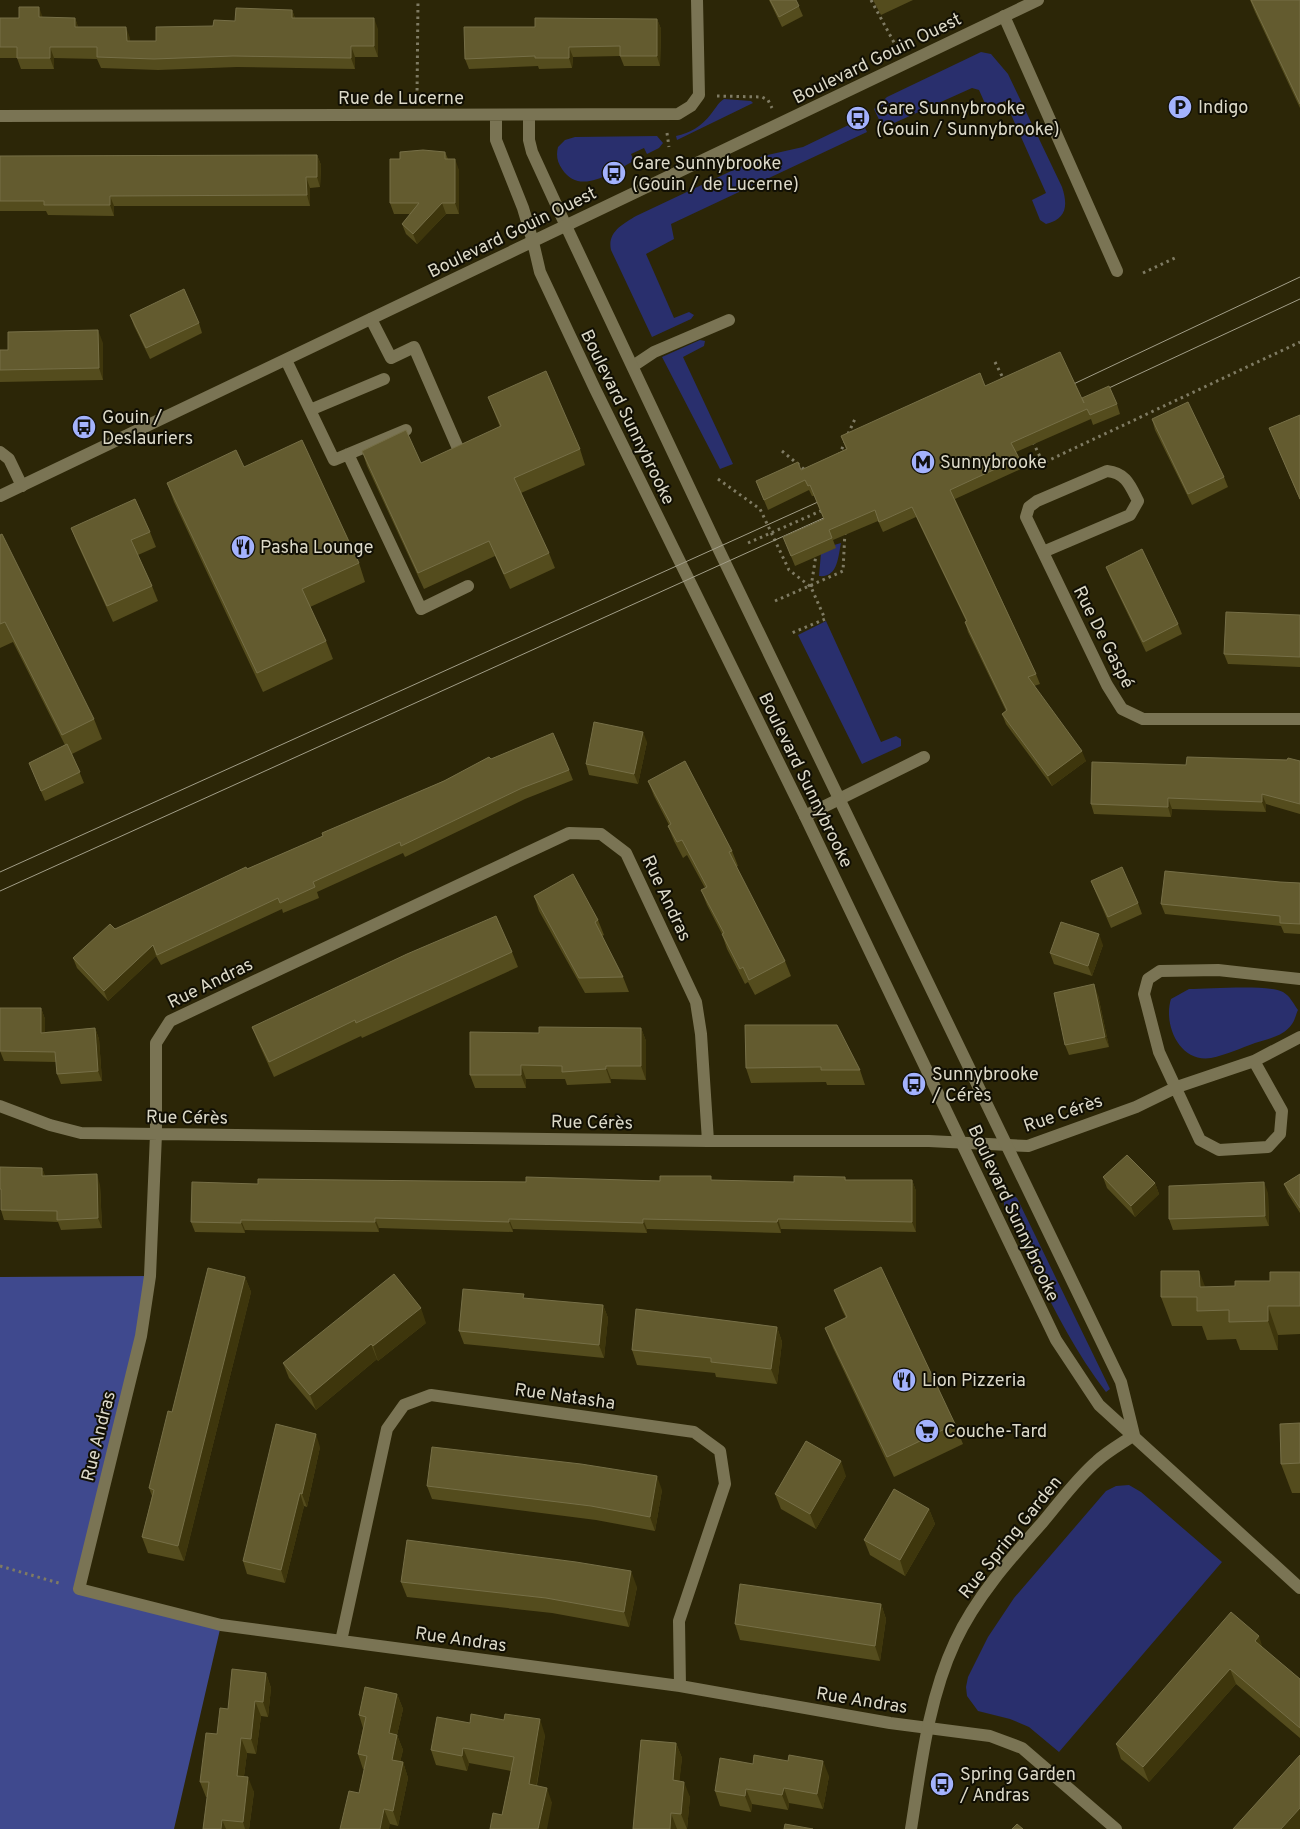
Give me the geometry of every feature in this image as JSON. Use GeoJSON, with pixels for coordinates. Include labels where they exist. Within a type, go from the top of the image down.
{"type":"FeatureCollection","features":[{"type":"Feature","properties":{"kind":"street","name":"Rue de Lucerne"},"geometry":{"type":"LineString","coordinates":[[0,116],[666,116],[685,111],[698,95],[697,0]]}},
{"type":"Feature","properties":{"kind":"street","name":"Boulevard Gouin Ouest"},"geometry":{"type":"LineString","coordinates":[[0,496],[1038,0]]}},
{"type":"Feature","properties":{"kind":"street"},"geometry":{"type":"LineString","coordinates":[[1004,16],[1118,271]]}},
{"type":"Feature","properties":{"kind":"street","name":"Boulevard Sunnybrooke"},"geometry":{"type":"LineString","coordinates":[[529,115],[529,140],[532,152],[839,799],[1121,1382],[1134,1435]]}},
{"type":"Feature","properties":{"kind":"street","name":"Boulevard Sunnybrooke"},"geometry":{"type":"LineString","coordinates":[[496,116],[496,140],[524,208],[540,272],[595,390],[805,816],[1036,1303],[1068,1360],[1099,1405],[1134,1435],[1183,1484],[1300,1588]]}},
{"type":"Feature","properties":{"kind":"street"},"geometry":{"type":"LineString","coordinates":[[371,319],[391,358],[414,347],[457,446]]}},
{"type":"Feature","properties":{"kind":"street"},"geometry":{"type":"LineString","coordinates":[[633,366],[654,352],[728,320]]}},
{"type":"Feature","properties":{"kind":"street"},"geometry":{"type":"LineString","coordinates":[[286,360],[334,460],[406,430]]}},
{"type":"Feature","properties":{"kind":"street"},"geometry":{"type":"LineString","coordinates":[[310,410],[384,379]]}},
{"type":"Feature","properties":{"kind":"street"},"geometry":{"type":"LineString","coordinates":[[0,452],[9,459],[22,486]]}},
{"type":"Feature","properties":{"kind":"street"},"geometry":{"type":"LineString","coordinates":[[348,454],[421,609],[468,586]]}},
{"type":"Feature","properties":{"kind":"street","name":"Rue De Gaspé"},"geometry":{"type":"LineString","coordinates":[[1043,552],[1130,515],[1138,501],[1126,479],[1118,472],[1107,471],[1037,501],[1030,507],[1026,517],[1107,685],[1122,709],[1143,719],[1300,719]]}},
{"type":"Feature","properties":{"kind":"street"},"geometry":{"type":"LineString","coordinates":[[805,816],[924,757]]}},
{"type":"Feature","properties":{"kind":"street","name":"Rue Andras"},"geometry":{"type":"LineString","coordinates":[[708,1141],[701,1034],[696,1002],[626,853],[601,834],[569,833],[170,1020],[156,1043],[156,1134],[150,1276],[141,1336],[79,1589],[221,1625],[680,1686],[890,1723],[990,1736],[1013,1743],[1035,1758],[1116,1829]]}},
{"type":"Feature","properties":{"kind":"street"},"geometry":{"type":"LineString","coordinates":[[1254,1061],[1282,1110],[1280,1134],[1268,1147],[1218,1150],[1200,1140],[1177,1087],[1159,1052],[1144,994],[1148,979],[1160,971],[1218,970],[1300,979]]}},
{"type":"Feature","properties":{"kind":"street","name":"Rue Cérès"},"geometry":{"type":"LineString","coordinates":[[0,1106],[50,1125],[81,1133],[708,1141],[929,1141],[1028,1146],[1136,1107],[1177,1087],[1254,1061],[1300,1038]]}},
{"type":"Feature","properties":{"kind":"street","name":"Rue Natasha"},"geometry":{"type":"LineString","coordinates":[[341,1640],[387,1429],[404,1405],[431,1395],[694,1432],[720,1451],[725,1484],[679,1620],[680,1686]]}},
{"type":"Feature","properties":{"kind":"street","name":"Rue Spring Garden"},"geometry":{"type":"LineString","coordinates":[[911,1829],[936,1692],[948,1658],[963,1627],[985,1592],[1008,1562],[1095,1462],[1134,1435]]}},
{"type":"Feature","properties":{"kind":"path"},"geometry":{"type":"LineString","coordinates":[[417,99],[418,0]]}},
{"type":"Feature","properties":{"kind":"path"},"geometry":{"type":"LineString","coordinates":[[871,0],[893,40]]}},
{"type":"Feature","properties":{"kind":"path"},"geometry":{"type":"LineString","coordinates":[[716,96],[762,97],[768,100]]}},
{"type":"Feature","properties":{"kind":"path"},"geometry":{"type":"LineString","coordinates":[[667,133],[669,147]]}},
{"type":"Feature","properties":{"kind":"path"},"geometry":{"type":"LineString","coordinates":[[1143,273],[1175,258]]}},
{"type":"Feature","properties":{"kind":"path"},"geometry":{"type":"LineString","coordinates":[[1031,438],[1043,463],[1300,342]]}},
{"type":"Feature","properties":{"kind":"path"},"geometry":{"type":"LineString","coordinates":[[995,362],[1007,388]]}},
{"type":"Feature","properties":{"kind":"path"},"geometry":{"type":"LineString","coordinates":[[838,457],[856,419]]}},
{"type":"Feature","properties":{"kind":"path"},"geometry":{"type":"LineString","coordinates":[[782,451],[810,475]]}},
{"type":"Feature","properties":{"kind":"path"},"geometry":{"type":"LineString","coordinates":[[718,479],[760,509],[789,570],[811,586],[825,618],[792,633]]}},
{"type":"Feature","properties":{"kind":"path"},"geometry":{"type":"LineString","coordinates":[[748,543],[829,508]]}},
{"type":"Feature","properties":{"kind":"path"},"geometry":{"type":"LineString","coordinates":[[776,601],[843,571],[845,526],[838,532]]}},
{"type":"Feature","properties":{"kind":"path"},"geometry":{"type":"LineString","coordinates":[[811,586],[816,552]]}},
{"type":"Feature","properties":{"kind":"path"},"geometry":{"type":"LineString","coordinates":[[0,1566],[79,1589]]}},
{"type":"Feature","properties":{"kind":"shaded area"},"geometry":{"type":"Polygon","coordinates":[[[981,52],[991,54],[1008,74],[1062,187],[1065,200],[1064,210],[1062,215],[1053,222],[1046,224],[1040,220],[1032,200],[1046,193],[1005,101],[987,108],[979,90],[972,88],[883,128],[874,109],[887,97],[981,52]]]}},
{"type":"Feature","properties":{"kind":"shaded area"},"geometry":{"type":"Polygon","coordinates":[[[724,99],[751,101],[753,103],[677,140],[676,136],[691,131],[704,122],[724,99]]]}},
{"type":"Feature","properties":{"kind":"shaded area"},"geometry":{"type":"Polygon","coordinates":[[[861,119],[867,132],[671,224],[674,239],[646,254],[674,318],[689,312],[694,315],[691,319],[652,337],[611,250],[611,238],[617,229],[636,216],[763,156],[803,147],[861,119]]]}},
{"type":"Feature","properties":{"kind":"shaded area"},"geometry":{"type":"Polygon","coordinates":[[[657,136],[663,143],[659,148],[647,154],[644,148],[631,154],[634,161],[597,179],[578,181],[569,177],[558,161],[558,147],[565,140],[575,137],[657,136]]]}},
{"type":"Feature","properties":{"kind":"shaded area"},"geometry":{"type":"Polygon","coordinates":[[[700,340],[705,341],[704,346],[683,357],[733,464],[720,469],[662,357],[700,340]]]}},
{"type":"Feature","properties":{"kind":"shaded area"},"geometry":{"type":"Polygon","coordinates":[[[841,543],[834,570],[825,576],[819,576],[821,553],[827,547],[841,543]]]}},
{"type":"Feature","properties":{"kind":"shaded area"},"geometry":{"type":"Polygon","coordinates":[[[826,621],[881,742],[896,736],[901,739],[901,746],[862,764],[798,635],[826,621]]]}},
{"type":"Feature","properties":{"kind":"shaded area"},"geometry":{"type":"Polygon","coordinates":[[[1265,988],[1283,992],[1298,1010],[1289,1028],[1280,1034],[1222,1055],[1200,1058],[1182,1048],[1176,1040],[1169,1019],[1171,999],[1189,989],[1265,988]]]}},
{"type":"Feature","properties":{"kind":"shaded area"},"geometry":{"type":"Polygon","coordinates":[[[1010,1193],[1017,1198],[1110,1389],[1106,1392],[1076,1348],[1050,1302],[1004,1206],[1004,1198],[1010,1193]]]}},
{"type":"Feature","properties":{"kind":"shaded area"},"geometry":{"type":"Polygon","coordinates":[[[150,1276],[79,1589],[221,1625],[174,1829],[0,1829],[0,1277],[150,1276]]]}},
{"type":"Feature","properties":{"kind":"shaded area"},"geometry":{"type":"Polygon","coordinates":[[[1129,1485],[1141,1492],[1222,1562],[1059,1752],[1029,1727],[1010,1719],[978,1711],[967,1696],[968,1677],[988,1637],[1014,1598],[1106,1491],[1116,1486],[1129,1485]]]}},
{"type":"Feature","properties":{"kind":"building"},"geometry":{"type":"Polygon","coordinates":[[[770,0],[796,0],[799,6],[779,17],[770,0]]]}},
{"type":"Feature","properties":{"kind":"building"},"geometry":{"type":"Polygon","coordinates":[[[1251,0],[1300,0],[1300,104],[1251,0]]]}},
{"type":"Feature","properties":{"kind":"building"},"geometry":{"type":"Polygon","coordinates":[[[19,7],[39,7],[39,17],[75,18],[75,27],[126,27],[127,41],[156,41],[156,27],[213,26],[214,20],[235,21],[236,8],[292,10],[292,18],[374,18],[374,46],[351,46],[351,58],[233,56],[154,59],[97,57],[97,47],[50,47],[50,58],[17,58],[17,47],[0,47],[0,18],[19,18],[19,7]]]}},
{"type":"Feature","properties":{"kind":"building"},"geometry":{"type":"Polygon","coordinates":[[[535,18],[657,19],[657,56],[620,56],[620,46],[569,47],[569,58],[535,58],[535,56],[465,59],[464,27],[535,27],[535,18]]]}},
{"type":"Feature","properties":{"kind":"building"},"geometry":{"type":"Polygon","coordinates":[[[423,150],[445,152],[445,159],[455,159],[455,203],[442,203],[413,234],[402,224],[419,203],[390,203],[390,159],[400,159],[400,152],[423,150]]]}},
{"type":"Feature","properties":{"kind":"building"},"geometry":{"type":"Polygon","coordinates":[[[317,155],[317,177],[306,177],[307,195],[110,196],[110,205],[44,205],[44,201],[0,201],[0,156],[317,155]]]}},
{"type":"Feature","properties":{"kind":"building"},"geometry":{"type":"Polygon","coordinates":[[[184,289],[199,323],[146,348],[130,315],[184,289]]]}},
{"type":"Feature","properties":{"kind":"building"},"geometry":{"type":"Polygon","coordinates":[[[98,330],[99,368],[0,370],[0,350],[8,350],[8,332],[98,330]]]}},
{"type":"Feature","properties":{"kind":"building"},"geometry":{"type":"Polygon","coordinates":[[[1060,352],[1084,403],[1082,398],[1109,386],[1117,404],[1090,415],[1087,409],[1011,443],[1019,458],[950,490],[1036,674],[1028,677],[1082,751],[1048,776],[1002,714],[1007,710],[912,507],[879,522],[875,510],[829,530],[832,538],[791,556],[783,537],[824,519],[810,485],[808,486],[805,480],[764,500],[756,481],[798,462],[801,470],[847,449],[841,436],[980,373],[985,386],[1060,352]]]}},
{"type":"Feature","properties":{"kind":"building"},"geometry":{"type":"Polygon","coordinates":[[[546,371],[580,449],[514,478],[549,553],[504,574],[489,541],[418,573],[362,451],[406,430],[421,463],[501,426],[488,397],[546,371]]]}},
{"type":"Feature","properties":{"kind":"building"},"geometry":{"type":"Polygon","coordinates":[[[1188,402],[1224,477],[1188,494],[1152,419],[1188,402]]]}},
{"type":"Feature","properties":{"kind":"building"},"geometry":{"type":"Polygon","coordinates":[[[1300,415],[1300,499],[1269,428],[1300,415]]]}},
{"type":"Feature","properties":{"kind":"building"},"geometry":{"type":"Polygon","coordinates":[[[302,440],[359,563],[302,589],[326,641],[257,673],[167,483],[236,450],[244,467],[302,440]]]}},
{"type":"Feature","properties":{"kind":"building"},"geometry":{"type":"Polygon","coordinates":[[[135,499],[150,532],[131,540],[152,586],[107,606],[71,528],[135,499]]]}},
{"type":"Feature","properties":{"kind":"building"},"geometry":{"type":"Polygon","coordinates":[[[2,534],[94,719],[62,735],[5,622],[0,624],[0,535],[2,534]]]}},
{"type":"Feature","properties":{"kind":"building"},"geometry":{"type":"Polygon","coordinates":[[[1142,549],[1178,624],[1143,642],[1106,567],[1142,549]]]}},
{"type":"Feature","properties":{"kind":"building"},"geometry":{"type":"Polygon","coordinates":[[[1226,612],[1300,615],[1300,657],[1224,654],[1226,612]]]}},
{"type":"Feature","properties":{"kind":"building"},"geometry":{"type":"Polygon","coordinates":[[[594,722],[643,732],[634,774],[586,764],[594,722]]]}},
{"type":"Feature","properties":{"kind":"building"},"geometry":{"type":"Polygon","coordinates":[[[553,733],[569,770],[522,788],[401,846],[400,842],[313,882],[315,887],[280,903],[278,898],[157,955],[153,945],[104,991],[73,958],[110,924],[115,929],[246,867],[247,869],[323,836],[322,833],[444,781],[489,757],[491,759],[553,733]]]}},
{"type":"Feature","properties":{"kind":"building"},"geometry":{"type":"Polygon","coordinates":[[[67,744],[80,772],[41,791],[29,763],[67,744]]]}},
{"type":"Feature","properties":{"kind":"building"},"geometry":{"type":"Polygon","coordinates":[[[1187,757],[1287,760],[1288,758],[1300,761],[1300,804],[1262,794],[1262,802],[1168,798],[1168,807],[1091,804],[1092,762],[1186,765],[1187,757]]]}},
{"type":"Feature","properties":{"kind":"building"},"geometry":{"type":"Polygon","coordinates":[[[685,761],[732,851],[729,852],[785,961],[749,980],[743,967],[740,969],[722,934],[724,933],[701,890],[707,887],[682,840],[677,842],[668,826],[671,824],[648,781],[685,761]]]}},
{"type":"Feature","properties":{"kind":"building"},"geometry":{"type":"Polygon","coordinates":[[[1122,867],[1138,903],[1108,917],[1091,881],[1122,867]]]}},
{"type":"Feature","properties":{"kind":"building"},"geometry":{"type":"Polygon","coordinates":[[[1165,871],[1300,883],[1300,924],[1280,923],[1280,916],[1161,904],[1165,871]]]}},
{"type":"Feature","properties":{"kind":"building"},"geometry":{"type":"Polygon","coordinates":[[[573,874],[598,920],[595,922],[623,977],[579,978],[534,896],[573,874]]]}},
{"type":"Feature","properties":{"kind":"building"},"geometry":{"type":"Polygon","coordinates":[[[496,916],[512,952],[356,1023],[355,1020],[269,1062],[252,1027],[407,954],[496,916]]]}},
{"type":"Feature","properties":{"kind":"building"},"geometry":{"type":"Polygon","coordinates":[[[1061,922],[1099,934],[1088,966],[1050,953],[1061,922]]]}},
{"type":"Feature","properties":{"kind":"building"},"geometry":{"type":"Polygon","coordinates":[[[1094,984],[1105,1037],[1065,1045],[1054,993],[1094,984]]]}},
{"type":"Feature","properties":{"kind":"building"},"geometry":{"type":"Polygon","coordinates":[[[0,1008],[41,1008],[41,1033],[95,1028],[98,1071],[57,1074],[55,1052],[0,1051],[0,1008]]]}},
{"type":"Feature","properties":{"kind":"building"},"geometry":{"type":"Polygon","coordinates":[[[745,1025],[837,1025],[860,1070],[821,1070],[821,1067],[746,1068],[745,1025]]]}},
{"type":"Feature","properties":{"kind":"building"},"geometry":{"type":"Polygon","coordinates":[[[539,1027],[641,1028],[641,1066],[606,1066],[606,1069],[562,1072],[562,1066],[521,1065],[521,1075],[470,1075],[470,1032],[539,1033],[539,1027]]]}},
{"type":"Feature","properties":{"kind":"building"},"geometry":{"type":"Polygon","coordinates":[[[1127,1155],[1155,1183],[1131,1206],[1103,1177],[1127,1155]]]}},
{"type":"Feature","properties":{"kind":"building"},"geometry":{"type":"Polygon","coordinates":[[[0,1167],[42,1168],[42,1176],[97,1174],[98,1218],[57,1220],[57,1211],[1,1210],[0,1167]]]}},
{"type":"Feature","properties":{"kind":"building"},"geometry":{"type":"Polygon","coordinates":[[[1300,1174],[1300,1208],[1284,1184],[1300,1174]]]}},
{"type":"Feature","properties":{"kind":"building"},"geometry":{"type":"Polygon","coordinates":[[[660,1176],[711,1176],[711,1180],[794,1182],[794,1176],[845,1177],[845,1180],[912,1180],[912,1222],[778,1219],[777,1222],[643,1219],[643,1223],[375,1218],[375,1222],[241,1220],[241,1223],[191,1222],[192,1182],[258,1184],[258,1179],[526,1182],[526,1177],[660,1181],[660,1176]]]}},
{"type":"Feature","properties":{"kind":"building"},"geometry":{"type":"Polygon","coordinates":[[[1264,1182],[1265,1216],[1169,1219],[1169,1186],[1264,1182]]]}},
{"type":"Feature","properties":{"kind":"building"},"geometry":{"type":"Polygon","coordinates":[[[881,1267],[955,1424],[887,1457],[825,1328],[847,1317],[834,1290],[881,1267]]]}},
{"type":"Feature","properties":{"kind":"building"},"geometry":{"type":"Polygon","coordinates":[[[208,1268],[245,1277],[178,1546],[142,1537],[154,1490],[149,1488],[168,1411],[172,1412],[208,1268]]]}},
{"type":"Feature","properties":{"kind":"building"},"geometry":{"type":"Polygon","coordinates":[[[1161,1271],[1199,1271],[1200,1287],[1235,1286],[1235,1281],[1270,1281],[1270,1272],[1300,1272],[1300,1306],[1268,1306],[1268,1321],[1229,1322],[1229,1310],[1197,1311],[1197,1297],[1161,1297],[1161,1271]]]}},
{"type":"Feature","properties":{"kind":"building"},"geometry":{"type":"Polygon","coordinates":[[[394,1274],[421,1308],[373,1346],[371,1344],[310,1395],[283,1363],[394,1274]]]}},
{"type":"Feature","properties":{"kind":"building"},"geometry":{"type":"Polygon","coordinates":[[[463,1289],[524,1294],[523,1298],[603,1305],[599,1345],[459,1331],[463,1289]]]}},
{"type":"Feature","properties":{"kind":"building"},"geometry":{"type":"Polygon","coordinates":[[[636,1309],[777,1327],[771,1369],[711,1362],[711,1358],[632,1350],[636,1309]]]}},
{"type":"Feature","properties":{"kind":"building"},"geometry":{"type":"Polygon","coordinates":[[[1300,1423],[1300,1463],[1281,1464],[1280,1424],[1300,1423]]]}},
{"type":"Feature","properties":{"kind":"building"},"geometry":{"type":"Polygon","coordinates":[[[276,1424],[316,1434],[281,1570],[243,1561],[276,1424]]]}},
{"type":"Feature","properties":{"kind":"building"},"geometry":{"type":"Polygon","coordinates":[[[806,1441],[841,1461],[810,1514],[775,1494],[806,1441]]]}},
{"type":"Feature","properties":{"kind":"building"},"geometry":{"type":"Polygon","coordinates":[[[432,1447],[581,1464],[657,1476],[650,1517],[591,1506],[427,1486],[432,1447]]]}},
{"type":"Feature","properties":{"kind":"building"},"geometry":{"type":"Polygon","coordinates":[[[894,1489],[929,1509],[900,1560],[864,1540],[894,1489]]]}},
{"type":"Feature","properties":{"kind":"building"},"geometry":{"type":"Polygon","coordinates":[[[407,1540],[631,1571],[624,1612],[546,1598],[401,1582],[407,1540]]]}},
{"type":"Feature","properties":{"kind":"building"},"geometry":{"type":"Polygon","coordinates":[[[740,1584],[881,1604],[875,1646],[735,1624],[740,1584]]]}},
{"type":"Feature","properties":{"kind":"building"},"geometry":{"type":"Polygon","coordinates":[[[1231,1612],[1259,1636],[1255,1641],[1300,1679],[1300,1728],[1230,1669],[1143,1767],[1116,1744],[1231,1612]]]}},
{"type":"Feature","properties":{"kind":"building"},"geometry":{"type":"Polygon","coordinates":[[[232,1669],[266,1673],[263,1702],[255,1701],[251,1739],[241,1738],[237,1776],[248,1777],[243,1822],[222,1820],[221,1829],[203,1829],[209,1782],[200,1782],[206,1733],[217,1734],[220,1708],[228,1709],[232,1669]]]}},
{"type":"Feature","properties":{"kind":"building"},"geometry":{"type":"Polygon","coordinates":[[[365,1687],[397,1694],[389,1733],[397,1735],[392,1760],[403,1762],[393,1811],[384,1809],[380,1829],[340,1829],[349,1791],[359,1793],[367,1756],[358,1754],[366,1717],[359,1715],[365,1687]]]}},
{"type":"Feature","properties":{"kind":"building"},"geometry":{"type":"Polygon","coordinates":[[[471,1714],[504,1720],[505,1714],[540,1719],[529,1784],[547,1788],[538,1829],[490,1829],[493,1813],[502,1815],[514,1757],[463,1748],[462,1756],[431,1750],[437,1717],[470,1723],[471,1714]]]}},
{"type":"Feature","properties":{"kind":"building"},"geometry":{"type":"Polygon","coordinates":[[[641,1740],[676,1743],[673,1780],[684,1782],[681,1814],[671,1813],[670,1829],[633,1829],[641,1740]]]}},
{"type":"Feature","properties":{"kind":"building"},"geometry":{"type":"Polygon","coordinates":[[[754,1755],[788,1761],[789,1755],[823,1761],[817,1794],[784,1788],[782,1795],[746,1789],[745,1796],[715,1791],[720,1758],[753,1764],[754,1755]]]}},
{"type":"Feature","properties":{"kind":"building"},"geometry":{"type":"Polygon","coordinates":[[[1300,1755],[1300,1808],[1281,1829],[1233,1829],[1300,1755]]]}},
{"type":"Feature","properties":{"kind":"building"},"geometry":{"type":"Polygon","coordinates":[[[785,1824],[813,1829],[784,1829],[785,1824]]]}},
{"type":"Feature","properties":{"kind":"building"},"geometry":{"type":"Polygon","coordinates":[[[1017,1824],[1023,1829],[1012,1829],[1017,1824]]]}},
{"type":"Feature","properties":{"kind":"tram line"},"geometry":{"type":"LineString","coordinates":[[1063,389],[1300,277]]}},
{"type":"Feature","properties":{"kind":"tram line"},"geometry":{"type":"LineString","coordinates":[[1096,394],[1300,299]]}},
{"type":"Feature","properties":{"kind":"tram line"},"geometry":{"type":"LineString","coordinates":[[0,872],[829,497]]}},
{"type":"Feature","properties":{"kind":"tram line"},"geometry":{"type":"LineString","coordinates":[[0,891],[837,512]]}},
{"type":"Feature","properties":{"kind":"place","name":"Indigo"},"geometry":{"type":"Point","coordinates":[1180,107]}},
{"type":"Feature","properties":{"kind":"place","name":"Gare Sunnybrooke (Gouin / Sunnybrooke)"},"geometry":{"type":"Point","coordinates":[858,118]}},
{"type":"Feature","properties":{"kind":"place","name":"Gare Sunnybrooke (Gouin / de Lucerne)"},"geometry":{"type":"Point","coordinates":[614,173]}},
{"type":"Feature","properties":{"kind":"place","name":"Gouin / Deslauriers"},"geometry":{"type":"Point","coordinates":[84,427]}},
{"type":"Feature","properties":{"kind":"place","name":"Sunnybrooke"},"geometry":{"type":"Point","coordinates":[923,462]}},
{"type":"Feature","properties":{"kind":"place","name":"Pasha Lounge"},"geometry":{"type":"Point","coordinates":[243,547]}},
{"type":"Feature","properties":{"kind":"place","name":"Sunnybrooke / Cérès"},"geometry":{"type":"Point","coordinates":[914,1084]}},
{"type":"Feature","properties":{"kind":"place","name":"Lion Pizzeria"},"geometry":{"type":"Point","coordinates":[904,1380]}},
{"type":"Feature","properties":{"kind":"place","name":"Couche-Tard"},"geometry":{"type":"Point","coordinates":[927,1431]}},
{"type":"Feature","properties":{"kind":"place","name":"Spring Garden / Andras"},"geometry":{"type":"Point","coordinates":[942,1784]}}]}
